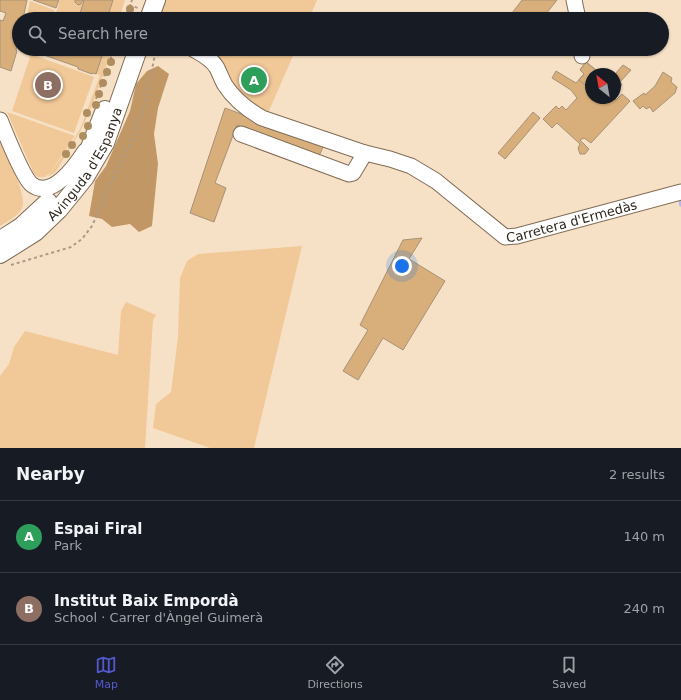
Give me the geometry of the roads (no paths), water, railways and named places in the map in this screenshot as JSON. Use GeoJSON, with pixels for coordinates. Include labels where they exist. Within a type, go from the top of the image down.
{"type":"FeatureCollection","features":[{"type":"Feature","properties":{"kind":"main road"},"geometry":{"type":"LineString","coordinates":[[140,12],[144,0]]}},
{"type":"Feature","properties":{"kind":"main road"},"geometry":{"type":"LineString","coordinates":[[152,12],[156,0]]}},
{"type":"Feature","properties":{"kind":"main road","name":"Avinguda d'Espanya"},"geometry":{"type":"LineString","coordinates":[[0,240],[21,227],[58,193],[76,170],[89,150],[123,56]]}},
{"type":"Feature","properties":{"kind":"main road","name":"Avinguda d'Espanya"},"geometry":{"type":"LineString","coordinates":[[0,254],[35,232],[59,209],[85,177],[105,143],[136,56]]}},
{"type":"Feature","properties":{"kind":"street"},"geometry":{"type":"LineString","coordinates":[[574,0],[577,12]]}},
{"type":"Feature","properties":{"kind":"street"},"geometry":{"type":"LineString","coordinates":[[204,56],[212,61],[217,68],[225,86],[240,103],[252,112],[262,118],[365,153],[353,173],[349,174],[241,134]]}},
{"type":"Feature","properties":{"kind":"street"},"geometry":{"type":"LineString","coordinates":[[0,120],[24,174],[32,184],[40,188],[49,188],[62,180],[74,168],[91,142]]}},
{"type":"Feature","properties":{"kind":"street","name":"Carretera d'Ermedàs"},"geometry":{"type":"LineString","coordinates":[[365,153],[404,164],[426,174],[505,237],[517,236],[681,192]]}},
{"type":"Feature","properties":{"kind":"waterway"},"geometry":{"type":"LineString","coordinates":[[680,199],[681,205]]}},
{"type":"Feature","properties":{"kind":"place","name":"Espai Firal"},"geometry":{"type":"Point","coordinates":[254,80]}},
{"type":"Feature","properties":{"kind":"place","name":"Institut Baix Empordà"},"geometry":{"type":"Point","coordinates":[48,85]}}]}
